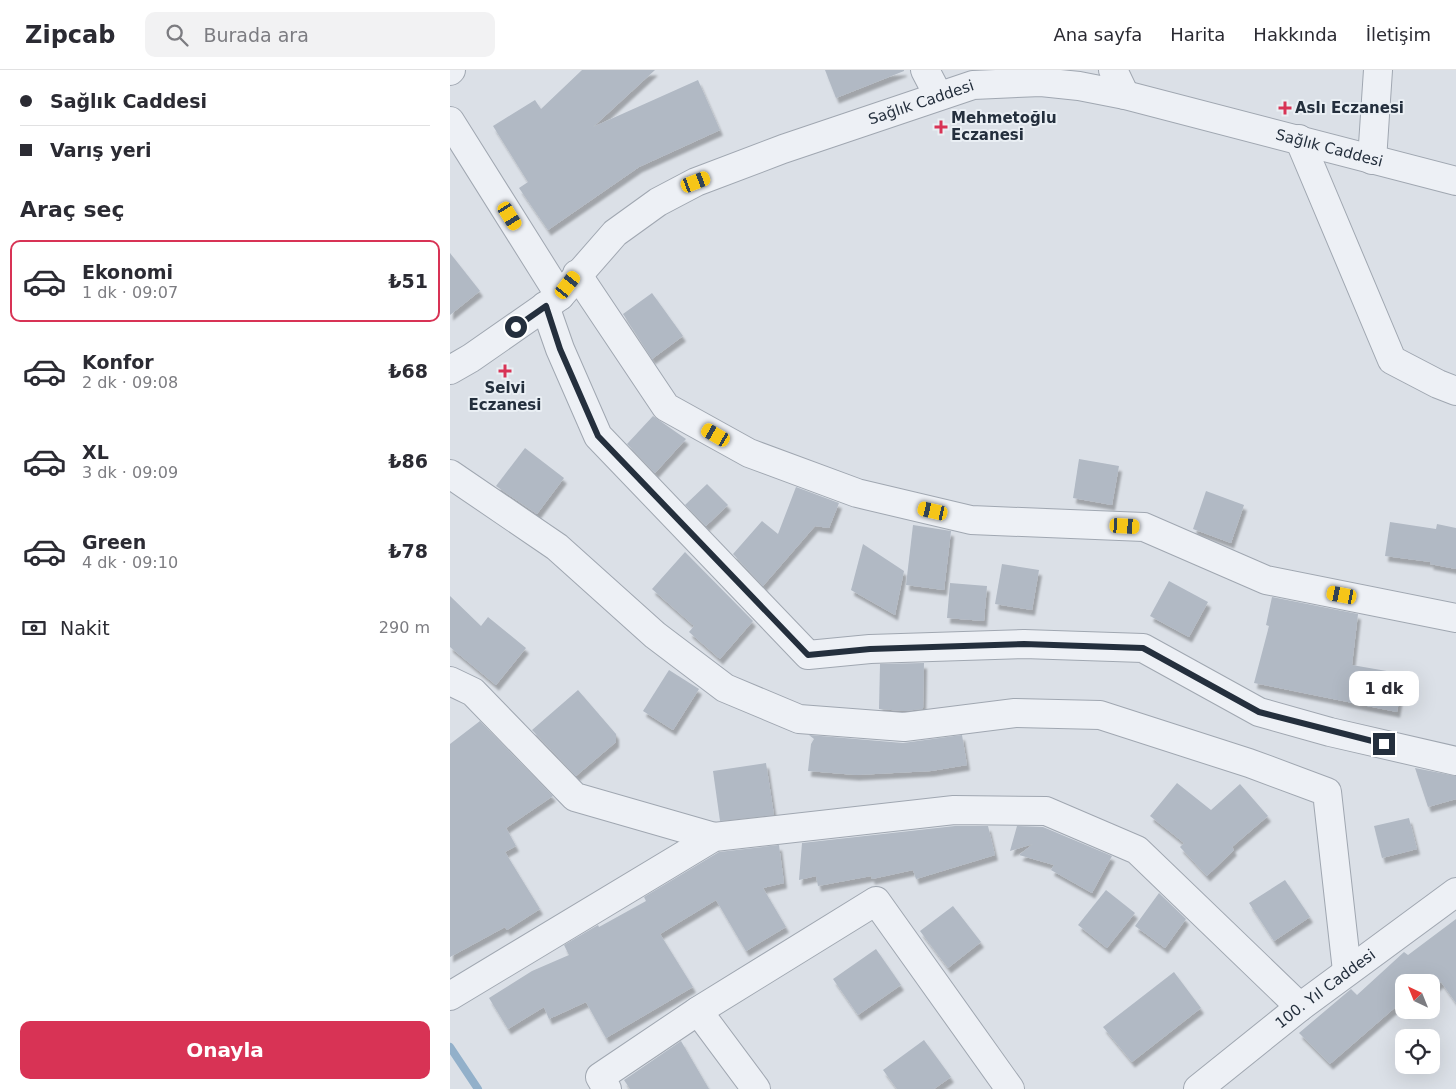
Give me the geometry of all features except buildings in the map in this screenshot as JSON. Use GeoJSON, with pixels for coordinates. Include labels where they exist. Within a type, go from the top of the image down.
{"type":"FeatureCollection","features":[{"type":"Feature","properties":{"kind":"street"},"geometry":{"type":"LineString","coordinates":[[925,70],[938,96]]}},
{"type":"Feature","properties":{"kind":"street"},"geometry":{"type":"LineString","coordinates":[[1113,70],[1125,95]]}},
{"type":"Feature","properties":{"kind":"street"},"geometry":{"type":"LineString","coordinates":[[1372,160],[1380,76],[1378,70]]}},
{"type":"Feature","properties":{"kind":"street","name":"Sağlık Caddesi"},"geometry":{"type":"LineString","coordinates":[[450,370],[471,358],[552,301],[614,233],[658,202],[696,182],[783,148],[972,85],[1041,82],[1079,86],[1125,95],[1456,181]]}},
{"type":"Feature","properties":{"kind":"street"},"geometry":{"type":"LineString","coordinates":[[450,121],[552,301],[560,349],[598,436],[808,655],[870,649],[1024,644],[1143,648],[1259,712],[1330,732],[1456,761]]}},
{"type":"Feature","properties":{"kind":"street"},"geometry":{"type":"LineString","coordinates":[[1299,139],[1392,360],[1438,384],[1456,391]]}},
{"type":"Feature","properties":{"kind":"street"},"geometry":{"type":"LineString","coordinates":[[577,274],[666,407],[749,454],[857,493],[971,520],[1144,527],[1266,580],[1456,618]]}},
{"type":"Feature","properties":{"kind":"street"},"geometry":{"type":"LineString","coordinates":[[450,474],[557,547],[655,636],[725,688],[799,718],[904,727],[1015,713],[1100,715],[1249,763],[1327,792],[1348,971]]}},
{"type":"Feature","properties":{"kind":"street"},"geometry":{"type":"LineString","coordinates":[[450,681],[473,692],[575,797],[714,837],[954,810],[1046,812],[1137,850],[1300,1007]]}},
{"type":"Feature","properties":{"kind":"street"},"geometry":{"type":"LineString","coordinates":[[450,996],[714,837]]}},
{"type":"Feature","properties":{"kind":"street","name":"100. Yıl Caddesi"},"geometry":{"type":"LineString","coordinates":[[1198,1089],[1300,1007],[1456,892]]}},
{"type":"Feature","properties":{"kind":"street"},"geometry":{"type":"LineString","coordinates":[[607,1089],[600,1077],[698,1011],[876,901],[1010,1089]]}},
{"type":"Feature","properties":{"kind":"street"},"geometry":{"type":"LineString","coordinates":[[698,1011],[756,1089]]}},
{"type":"Feature","properties":{"kind":"waterway"},"geometry":{"type":"LineString","coordinates":[[450,1047],[478,1089]]}},
{"type":"Feature","properties":{"kind":"place","name":"Aslı Eczanesi"},"geometry":{"type":"Point","coordinates":[1285,108]}},
{"type":"Feature","properties":{"kind":"place","name":"Mehmetoğlu Eczanesi"},"geometry":{"type":"Point","coordinates":[941,127]}},
{"type":"Feature","properties":{"kind":"place","name":"Selvi Eczanesi"},"geometry":{"type":"Point","coordinates":[505,371]}},
{"type":"Feature","properties":{"kind":"route"},"geometry":{"type":"LineString","coordinates":[[516,327],[546,306],[560,349],[598,436],[808,655],[870,649],[1024,644],[1143,648],[1259,712],[1330,732],[1384,744]]}}]}
